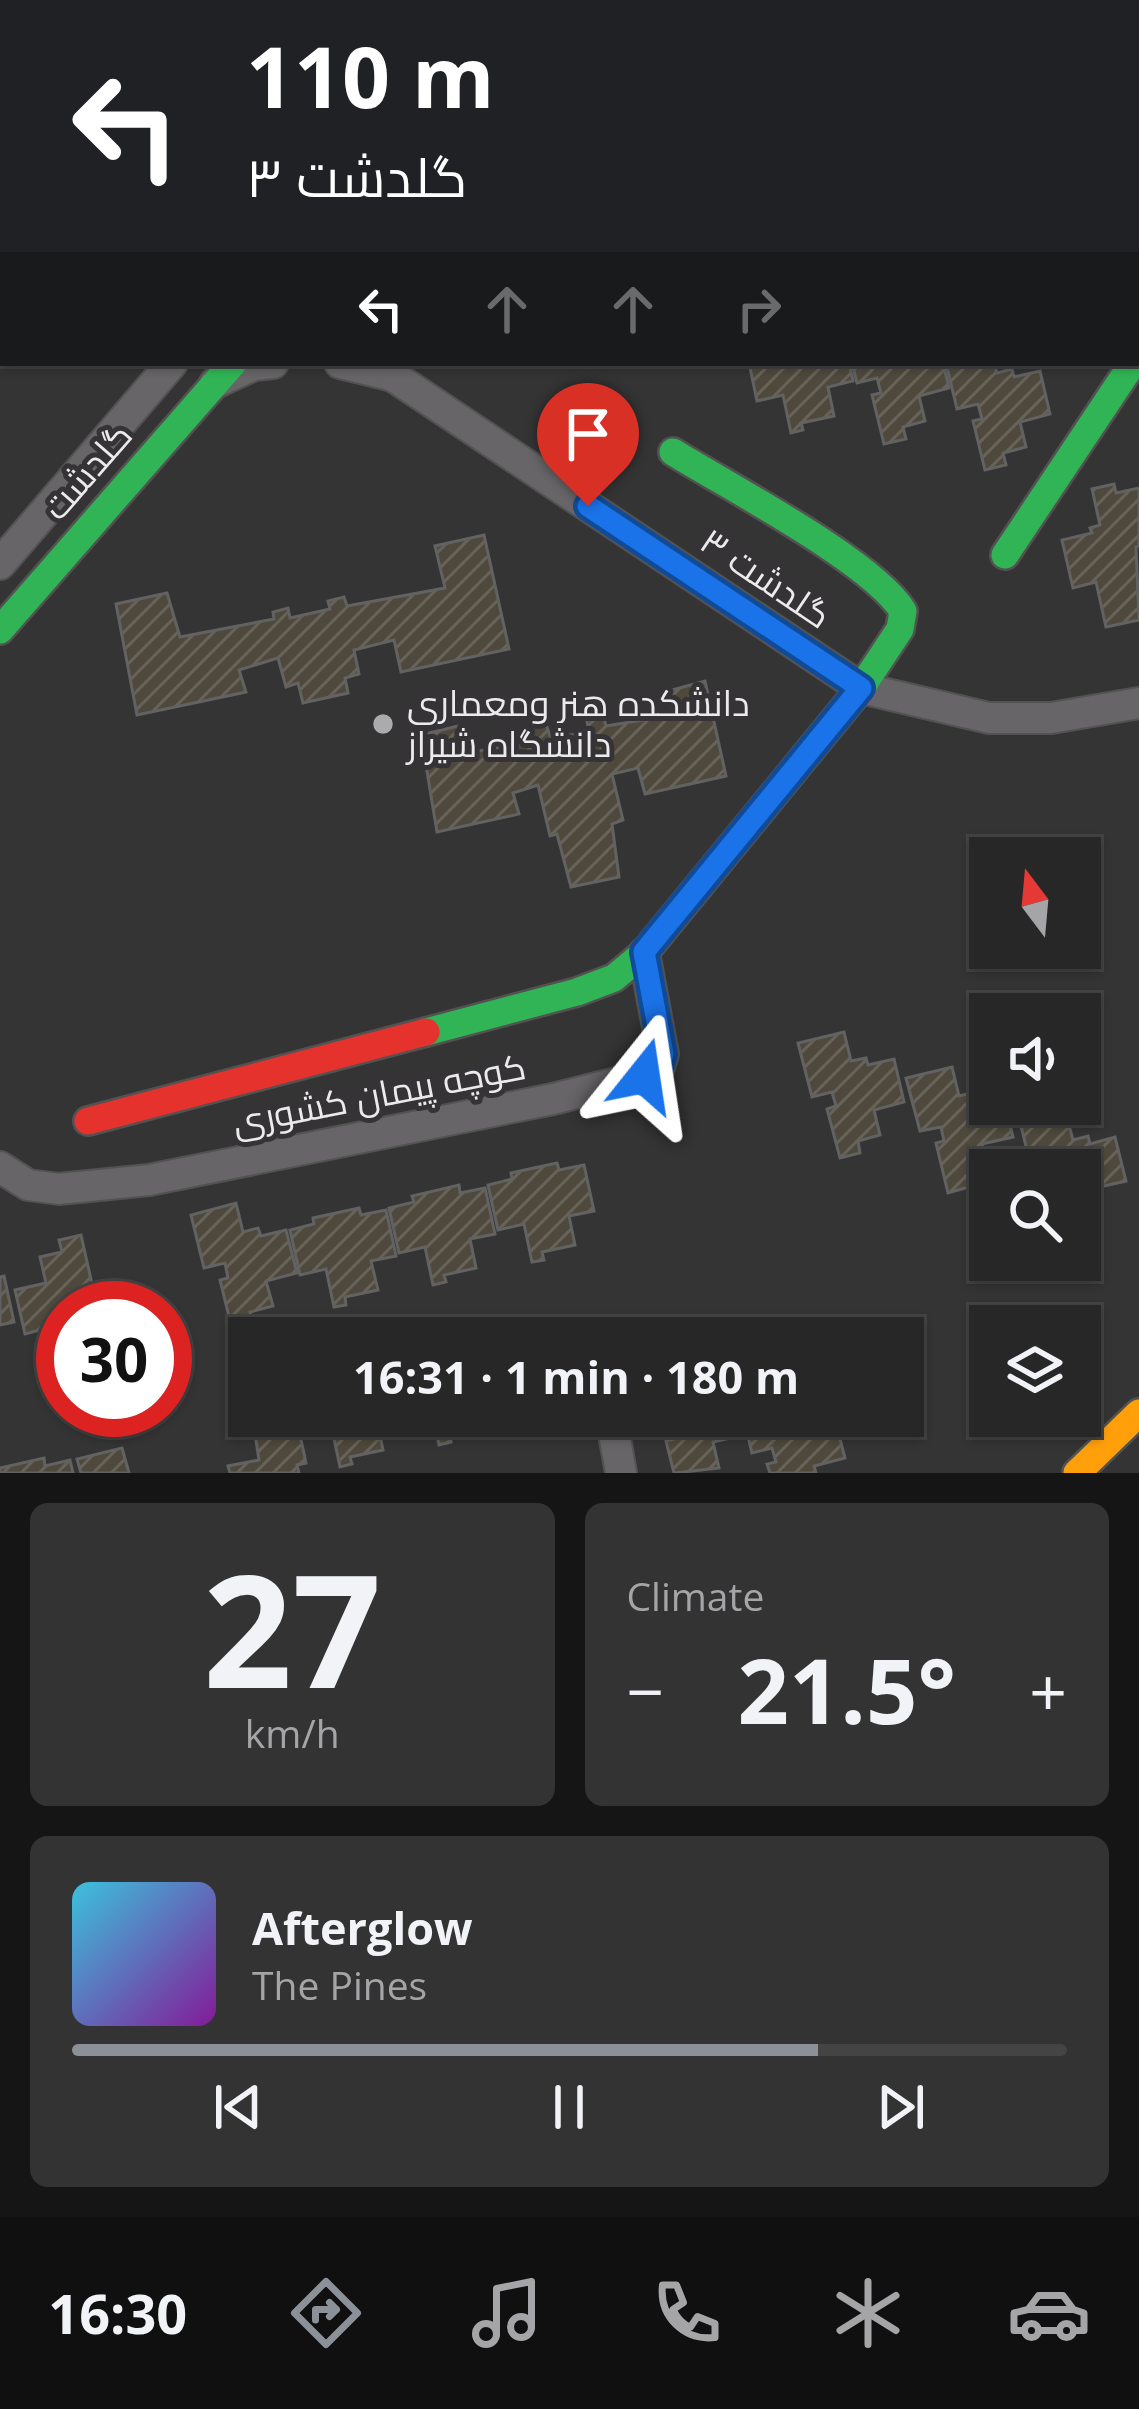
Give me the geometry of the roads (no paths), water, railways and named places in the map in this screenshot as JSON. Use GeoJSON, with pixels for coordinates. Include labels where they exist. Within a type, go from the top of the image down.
{"type":"FeatureCollection","features":[{"type":"Feature","properties":{"kind":"street","name":"گلدشت"},"geometry":{"type":"LineString","coordinates":[[0,564],[169,366]]}},
{"type":"Feature","properties":{"kind":"street"},"geometry":{"type":"LineString","coordinates":[[1005,555],[1131,366]]}},
{"type":"Feature","properties":{"kind":"street","name":"گلدشت ۳"},"geometry":{"type":"LineString","coordinates":[[387,370],[861,688],[989,718],[1052,718],[1139,703]]}},
{"type":"Feature","properties":{"kind":"street","name":"گلدشت"},"geometry":{"type":"LineString","coordinates":[[0,630],[224,373]]}},
{"type":"Feature","properties":{"kind":"street","name":"کوچه پیمان کشوری"},"geometry":{"type":"LineString","coordinates":[[88,1121],[577,992],[614,979],[644,952],[861,688],[900,629],[903,610],[892,592],[860,568],[673,452]]}},
{"type":"Feature","properties":{"kind":"street","name":"کوچه پیمان کشوری"},"geometry":{"type":"LineString","coordinates":[[0,1167],[28,1184],[58,1189],[149,1180],[553,1099],[644,1076],[659,1067],[663,1054],[644,952]]}},
{"type":"Feature","properties":{"kind":"street"},"geometry":{"type":"LineString","coordinates":[[1077,1473],[1139,1413]]}},
{"type":"Feature","properties":{"kind":"street"},"geometry":{"type":"LineString","coordinates":[[615,1437],[621,1473]]}},
{"type":"Feature","properties":{"kind":"place","name":"دانشکده هنر‌ ومعماری دانشگاه شیراز"},"geometry":{"type":"Point","coordinates":[383,724]}}]}
